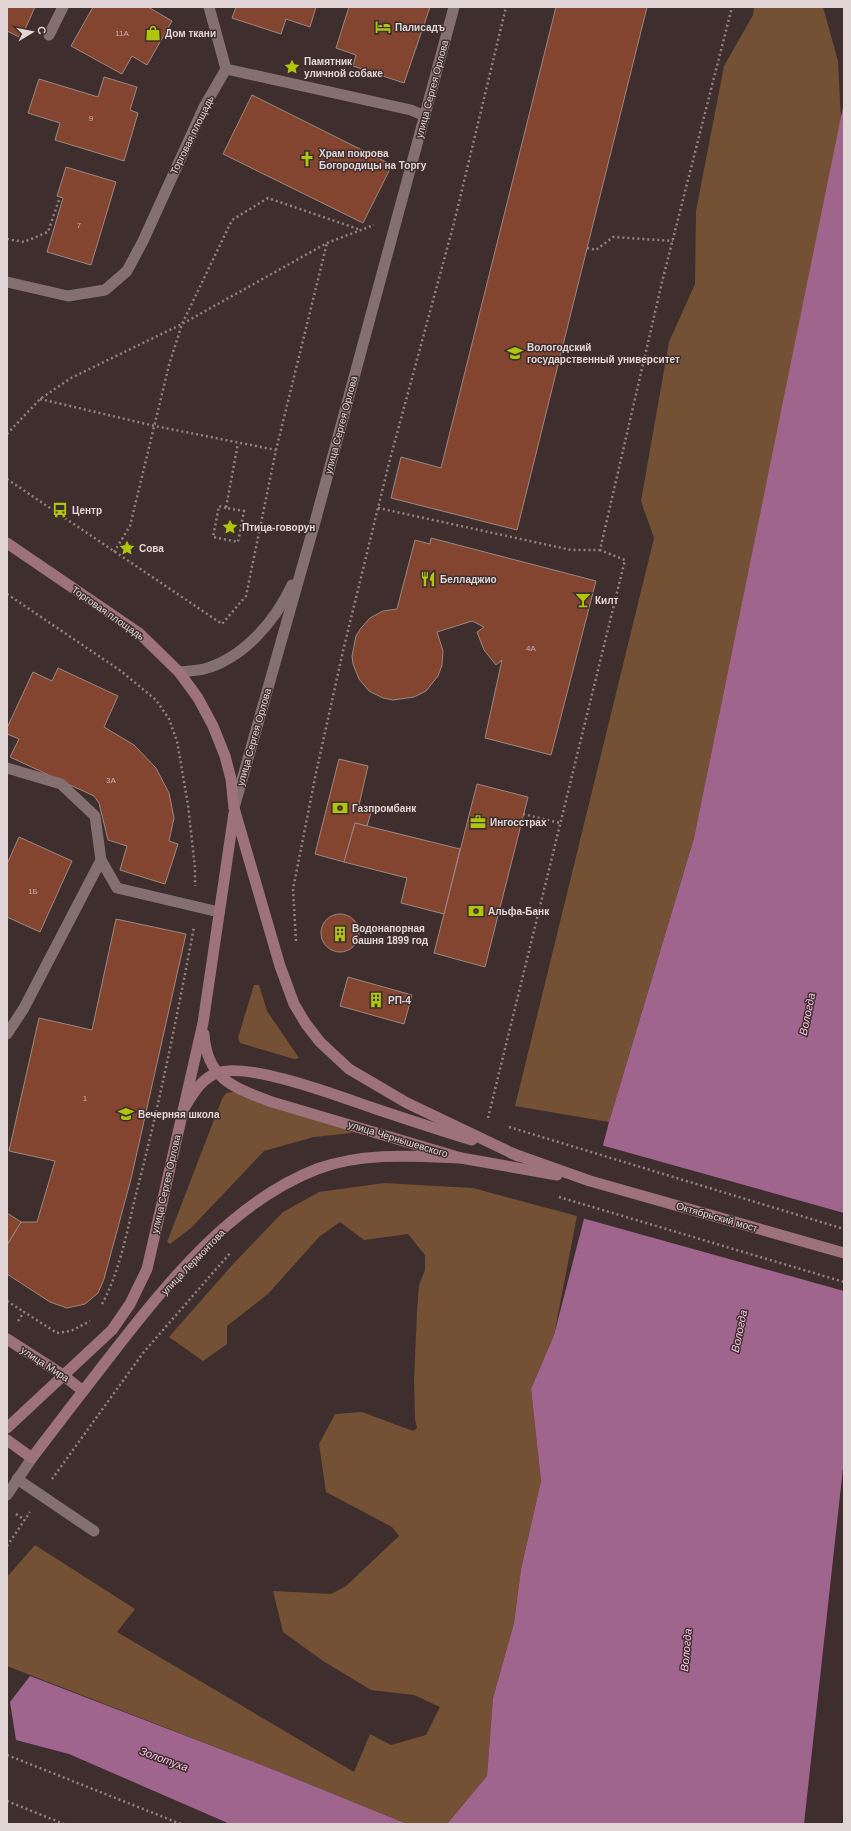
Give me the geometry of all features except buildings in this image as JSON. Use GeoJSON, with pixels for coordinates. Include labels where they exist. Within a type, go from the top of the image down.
{"type":"FeatureCollection","features":[{"type":"Feature","properties":{"kind":"main road","name":"Торговая площадь"},"geometry":{"type":"LineString","coordinates":[[7,543],[138,633],[179,672],[198,698],[216,732],[225,756],[231,779],[234,808]]}},
{"type":"Feature","properties":{"kind":"main road","name":"улица Сергея Орлова"},"geometry":{"type":"LineString","coordinates":[[7,1428],[112,1330],[130,1304],[146,1269],[204,1023],[234,808]]}},
{"type":"Feature","properties":{"kind":"main road"},"geometry":{"type":"LineString","coordinates":[[234,808],[280,966],[294,1004],[306,1024],[320,1042],[349,1069],[407,1103],[518,1156]]}},
{"type":"Feature","properties":{"kind":"main road","name":"улица Чернышевского"},"geometry":{"type":"LineString","coordinates":[[204,1023],[205,1044],[210,1060],[217,1073],[229,1084],[272,1102],[461,1158],[589,1181]]}},
{"type":"Feature","properties":{"kind":"main road","name":"улица Чернышевского"},"geometry":{"type":"LineString","coordinates":[[183,1110],[204,1081],[217,1073],[233,1070],[278,1078],[518,1156],[589,1181]]}},
{"type":"Feature","properties":{"kind":"main road","name":"улица Лермонтова"},"geometry":{"type":"LineString","coordinates":[[135,1325],[179,1273],[213,1238],[248,1209],[282,1185],[318,1169],[347,1161],[382,1156],[461,1158]]}},
{"type":"Feature","properties":{"kind":"main road","name":"Октябрьский мост"},"geometry":{"type":"LineString","coordinates":[[589,1181],[844,1253]]}},
{"type":"Feature","properties":{"kind":"main road"},"geometry":{"type":"LineString","coordinates":[[7,1440],[32,1458],[83,1390],[135,1325],[146,1269]]}},
{"type":"Feature","properties":{"kind":"main road","name":"улица Мира"},"geometry":{"type":"LineString","coordinates":[[7,1340],[63,1375],[83,1390]]}},
{"type":"Feature","properties":{"kind":"street"},"geometry":{"type":"LineString","coordinates":[[49,35],[63,7]]}},
{"type":"Feature","properties":{"kind":"street"},"geometry":{"type":"LineString","coordinates":[[209,7],[226,69],[411,110],[425,116]]}},
{"type":"Feature","properties":{"kind":"street","name":"улица Сергея Орлова"},"geometry":{"type":"LineString","coordinates":[[234,808],[305,557],[454,7]]}},
{"type":"Feature","properties":{"kind":"street","name":"Торговая площадь"},"geometry":{"type":"LineString","coordinates":[[7,282],[68,296],[105,290],[127,271],[143,241],[204,107],[226,69]]}},
{"type":"Feature","properties":{"kind":"street"},"geometry":{"type":"LineString","coordinates":[[179,672],[203,670],[222,662],[257,636],[272,618],[288,593],[305,557]]}},
{"type":"Feature","properties":{"kind":"street"},"geometry":{"type":"LineString","coordinates":[[7,768],[60,784],[95,816],[101,860],[117,888],[220,912]]}},
{"type":"Feature","properties":{"kind":"street"},"geometry":{"type":"LineString","coordinates":[[7,1034],[24,1008],[101,860]]}},
{"type":"Feature","properties":{"kind":"street"},"geometry":{"type":"LineString","coordinates":[[7,1496],[32,1458]]}},
{"type":"Feature","properties":{"kind":"street"},"geometry":{"type":"LineString","coordinates":[[17,1479],[94,1531]]}},
{"type":"Feature","properties":{"kind":"path"},"geometry":{"type":"LineString","coordinates":[[296,943],[293,889],[334,689],[378,508],[454,223],[506,7]]}},
{"type":"Feature","properties":{"kind":"path"},"geometry":{"type":"LineString","coordinates":[[600,550],[673,241],[732,7]]}},
{"type":"Feature","properties":{"kind":"path"},"geometry":{"type":"LineString","coordinates":[[7,239],[24,242],[48,232],[60,197]]}},
{"type":"Feature","properties":{"kind":"path"},"geometry":{"type":"LineString","coordinates":[[7,434],[40,399],[71,378],[182,324],[327,244],[361,230],[268,198],[232,220],[182,324],[169,365],[130,526],[114,552]]}},
{"type":"Feature","properties":{"kind":"path"},"geometry":{"type":"LineString","coordinates":[[587,248],[596,250],[613,237],[673,241]]}},
{"type":"Feature","properties":{"kind":"path"},"geometry":{"type":"LineString","coordinates":[[7,479],[222,624],[246,596],[276,450],[327,244]]}},
{"type":"Feature","properties":{"kind":"path"},"geometry":{"type":"LineString","coordinates":[[40,399],[155,426],[276,450]]}},
{"type":"Feature","properties":{"kind":"path"},"geometry":{"type":"LineString","coordinates":[[226,508],[238,443]]}},
{"type":"Feature","properties":{"kind":"path"},"geometry":{"type":"LineString","coordinates":[[219,506],[226,508],[244,511],[238,542],[213,536],[219,506]]}},
{"type":"Feature","properties":{"kind":"path"},"geometry":{"type":"LineString","coordinates":[[378,508],[571,550],[600,550],[625,560],[487,1121],[480,1117]]}},
{"type":"Feature","properties":{"kind":"path"},"geometry":{"type":"LineString","coordinates":[[7,594],[121,670],[156,700],[169,719],[176,741],[188,805],[195,868],[194,922],[182,992],[146,1158],[113,1284],[96,1317],[71,1331],[57,1333],[7,1301]]}},
{"type":"Feature","properties":{"kind":"path"},"geometry":{"type":"LineString","coordinates":[[524,814],[560,823]]}},
{"type":"Feature","properties":{"kind":"path"},"geometry":{"type":"LineString","coordinates":[[502,1125],[844,1228]]}},
{"type":"Feature","properties":{"kind":"path"},"geometry":{"type":"LineString","coordinates":[[555,1195],[844,1282]]}},
{"type":"Feature","properties":{"kind":"path"},"geometry":{"type":"LineString","coordinates":[[7,1546],[40,1495],[143,1353],[233,1250]]}},
{"type":"Feature","properties":{"kind":"path"},"geometry":{"type":"LineString","coordinates":[[7,1340],[24,1312]]}},
{"type":"Feature","properties":{"kind":"path"},"geometry":{"type":"LineString","coordinates":[[96,1317],[112,1330]]}},
{"type":"Feature","properties":{"kind":"path"},"geometry":{"type":"LineString","coordinates":[[7,1755],[181,1824]]}},
{"type":"Feature","properties":{"kind":"path"},"geometry":{"type":"LineString","coordinates":[[7,1801],[64,1824]]}},
{"type":"Feature","properties":{"kind":"shaded area"},"geometry":{"type":"Polygon","coordinates":[[[754,7],[823,7],[838,61],[841,120],[694,838],[609,1122],[515,1106],[654,538],[641,501],[669,342],[695,284],[696,211],[724,66],[753,15],[754,7]]]}},
{"type":"Feature","properties":{"kind":"shaded area"},"geometry":{"type":"Polygon","coordinates":[[[254,985],[259,985],[267,1011],[299,1058],[294,1059],[240,1043],[238,1038],[254,985]]]}},
{"type":"Feature","properties":{"kind":"shaded area"},"geometry":{"type":"Polygon","coordinates":[[[234,1092],[350,1127],[351,1133],[314,1137],[264,1151],[191,1228],[170,1244],[167,1242],[222,1099],[226,1093],[234,1092]]]}},
{"type":"Feature","properties":{"kind":"shaded area"},"geometry":{"type":"Polygon","coordinates":[[[384,1183],[473,1188],[577,1216],[554,1335],[531,1389],[541,1481],[521,1569],[514,1623],[493,1698],[487,1776],[447,1824],[407,1824],[272,1769],[7,1666],[7,1577],[35,1545],[135,1609],[117,1632],[354,1772],[370,1734],[391,1745],[426,1735],[440,1707],[414,1695],[371,1690],[323,1661],[283,1632],[273,1591],[331,1594],[346,1586],[399,1536],[392,1527],[326,1492],[319,1444],[335,1414],[362,1412],[413,1431],[417,1428],[415,1419],[414,1381],[417,1311],[419,1285],[425,1270],[425,1255],[408,1234],[364,1240],[340,1222],[319,1237],[268,1294],[227,1326],[227,1344],[203,1361],[169,1337],[235,1262],[283,1212],[319,1192],[384,1183]]]}},
{"type":"Feature","properties":{"kind":"water","name":"Вологда"},"geometry":{"type":"Polygon","coordinates":[[[844,102],[844,1459],[804,1824],[447,1824],[487,1776],[493,1698],[514,1623],[521,1569],[541,1481],[531,1389],[554,1335],[609,1122],[694,838],[844,102]]]}},
{"type":"Feature","properties":{"kind":"water","name":"Золотуха"},"geometry":{"type":"Polygon","coordinates":[[[30,1676],[272,1769],[407,1824],[230,1824],[69,1754],[16,1740],[10,1702],[30,1676]]]}},
{"type":"Feature","properties":{"kind":"pier"},"geometry":{"type":"Polygon","coordinates":[[[601,1145],[844,1213],[844,1291],[582,1218],[601,1145]]]}},
{"type":"Feature","properties":{"kind":"place","name":"Палисадъ"},"geometry":{"type":"Point","coordinates":[383,27]}},
{"type":"Feature","properties":{"kind":"place","name":"Дом ткани"},"geometry":{"type":"Point","coordinates":[153,33]}},
{"type":"Feature","properties":{"kind":"place","name":"Памятник уличной собаке"},"geometry":{"type":"Point","coordinates":[292,67]}},
{"type":"Feature","properties":{"kind":"place","name":"Храм покрова Богородицы на Торгу"},"geometry":{"type":"Point","coordinates":[307,159]}},
{"type":"Feature","properties":{"kind":"place","name":"Вологодский государственный университет"},"geometry":{"type":"Point","coordinates":[515,353]}},
{"type":"Feature","properties":{"kind":"place","name":"Центр"},"geometry":{"type":"Point","coordinates":[60,510]}},
{"type":"Feature","properties":{"kind":"place","name":"Птица-говорун"},"geometry":{"type":"Point","coordinates":[230,527]}},
{"type":"Feature","properties":{"kind":"place","name":"Сова"},"geometry":{"type":"Point","coordinates":[127,548]}},
{"type":"Feature","properties":{"kind":"place","name":"Белладжио"},"geometry":{"type":"Point","coordinates":[428,579]}},
{"type":"Feature","properties":{"kind":"place","name":"Килт"},"geometry":{"type":"Point","coordinates":[583,600]}},
{"type":"Feature","properties":{"kind":"place","name":"Газпромбанк"},"geometry":{"type":"Point","coordinates":[340,808]}},
{"type":"Feature","properties":{"kind":"place","name":"Ингосстрах"},"geometry":{"type":"Point","coordinates":[478,822]}},
{"type":"Feature","properties":{"kind":"place","name":"Альфа-Банк"},"geometry":{"type":"Point","coordinates":[476,911]}},
{"type":"Feature","properties":{"kind":"place","name":"Водонапорная башня 1899 год"},"geometry":{"type":"Point","coordinates":[340,934]}},
{"type":"Feature","properties":{"kind":"place","name":"РП-4"},"geometry":{"type":"Point","coordinates":[376,1000]}},
{"type":"Feature","properties":{"kind":"place","name":"Вечерняя школа"},"geometry":{"type":"Point","coordinates":[126,1114]}}]}
